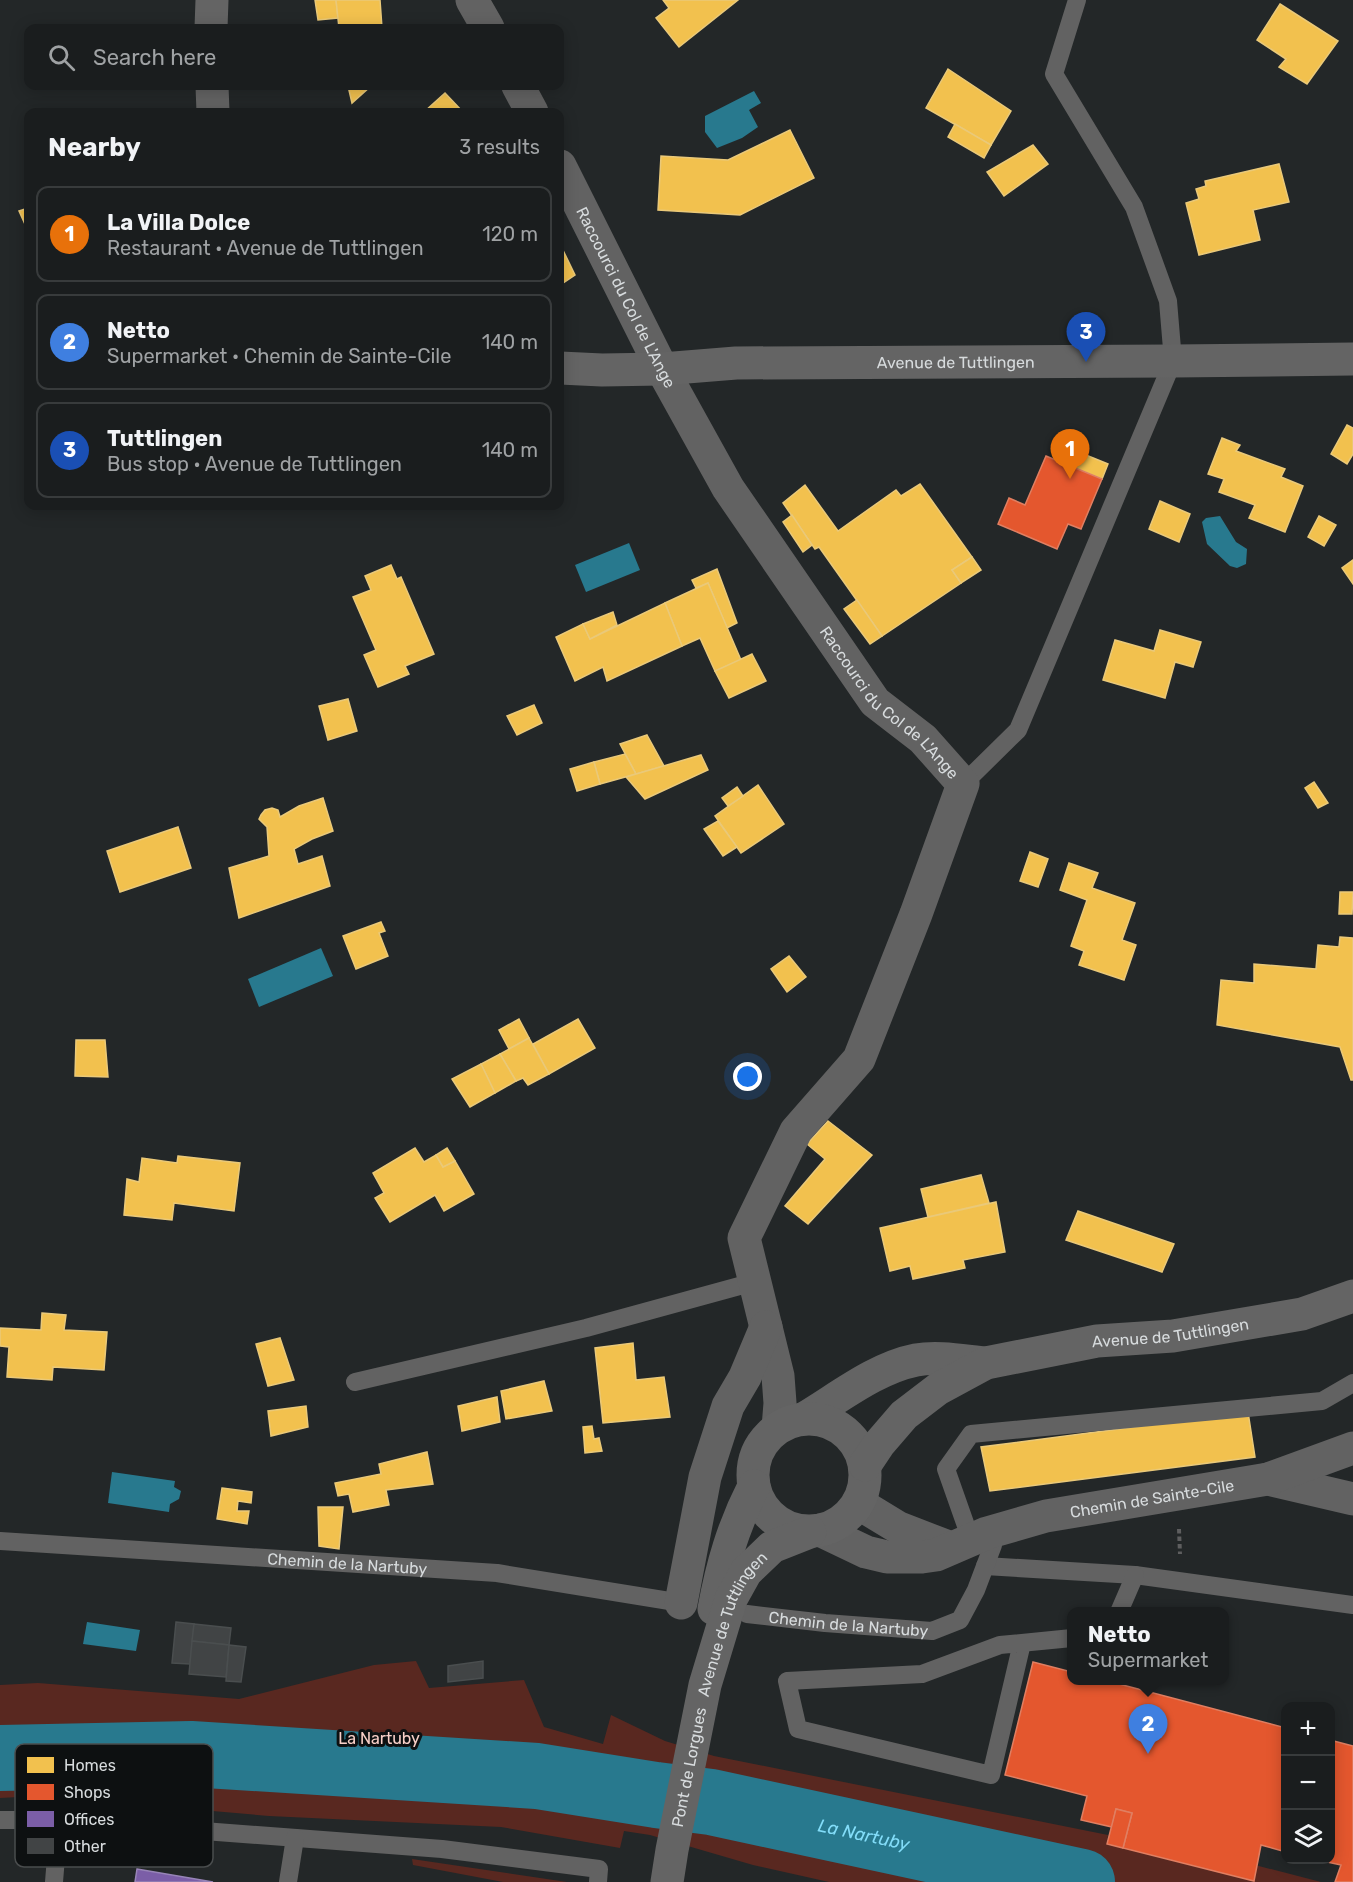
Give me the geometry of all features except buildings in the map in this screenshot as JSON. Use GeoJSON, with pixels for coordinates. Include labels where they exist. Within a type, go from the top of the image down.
{"type":"FeatureCollection","features":[{"type":"Feature","properties":{"kind":"main road"},"geometry":{"type":"LineString","coordinates":[[211,24],[212,0]]}},
{"type":"Feature","properties":{"kind":"main road"},"geometry":{"type":"LineString","coordinates":[[212,90],[213,108]]}},
{"type":"Feature","properties":{"kind":"main road","name":"Avenue de Tuttlingen"},"geometry":{"type":"LineString","coordinates":[[564,368],[663,369],[736,363],[1173,362],[1353,359]]}},
{"type":"Feature","properties":{"kind":"main road","name":"Avenue de Tuttlingen"},"geometry":{"type":"LineString","coordinates":[[792,1423],[880,1372],[917,1360],[986,1363],[1097,1341],[1173,1336],[1302,1314],[1353,1296]]}},
{"type":"Feature","properties":{"kind":"main road","name":"Avenue de Tuttlingen"},"geometry":{"type":"LineString","coordinates":[[864,1465],[904,1415],[938,1389],[986,1363]]}},
{"type":"Feature","properties":{"kind":"main road"},"geometry":{"type":"LineString","coordinates":[[822,1420],[837,1425],[859,1449],[864,1465],[865,1484],[858,1503],[842,1520],[815,1531],[791,1528],[774,1519],[761,1504],[754,1486],[753,1470],[757,1453],[765,1439],[792,1423],[822,1420]]}},
{"type":"Feature","properties":{"kind":"main road","name":"Avenue de Tuttlingen"},"geometry":{"type":"LineString","coordinates":[[705,1685],[710,1626],[726,1550],[754,1486]]}},
{"type":"Feature","properties":{"kind":"main road","name":"Avenue de Tuttlingen"},"geometry":{"type":"LineString","coordinates":[[705,1685],[731,1599],[746,1572],[772,1547],[815,1531]]}},
{"type":"Feature","properties":{"kind":"main road","name":"Pont de Lorgues"},"geometry":{"type":"LineString","coordinates":[[667,1882],[705,1685]]}},
{"type":"Feature","properties":{"kind":"street"},"geometry":{"type":"LineString","coordinates":[[472,0],[486,24]]}},
{"type":"Feature","properties":{"kind":"street"},"geometry":{"type":"LineString","coordinates":[[520,90],[530,108]]}},
{"type":"Feature","properties":{"kind":"street","name":"Raccourci du Col de L'Ange"},"geometry":{"type":"LineString","coordinates":[[564,174],[663,369],[728,488],[875,702],[923,739],[963,784],[916,914],[859,1059],[796,1131],[744,1238],[778,1376],[780,1403],[792,1423]]}},
{"type":"Feature","properties":{"kind":"street"},"geometry":{"type":"LineString","coordinates":[[686,1604],[705,1477],[728,1406],[745,1377],[766,1327]]}},
{"type":"Feature","properties":{"kind":"street","name":"Chemin de Sainte-Cile"},"geometry":{"type":"LineString","coordinates":[[815,1531],[866,1552],[887,1557],[936,1555],[974,1547],[1046,1516],[1268,1479],[1353,1448]]}},
{"type":"Feature","properties":{"kind":"street"},"geometry":{"type":"LineString","coordinates":[[1268,1479],[1353,1499]]}},
{"type":"Feature","properties":{"kind":"street"},"geometry":{"type":"LineString","coordinates":[[858,1503],[899,1528],[974,1547]]}},
{"type":"Feature","properties":{"kind":"lane"},"geometry":{"type":"LineString","coordinates":[[963,784],[1018,730],[1173,362],[1168,301],[1134,207],[1053,74],[1077,0]]}},
{"type":"Feature","properties":{"kind":"lane"},"geometry":{"type":"LineString","coordinates":[[355,1382],[586,1328],[754,1282]]}},
{"type":"Feature","properties":{"kind":"lane"},"geometry":{"type":"LineString","coordinates":[[1353,1383],[1322,1401],[971,1434],[946,1469],[974,1547],[1135,1575],[1353,1605]]}},
{"type":"Feature","properties":{"kind":"lane","name":"Chemin de la Nartuby"},"geometry":{"type":"LineString","coordinates":[[0,1541],[497,1573],[686,1604]]}},
{"type":"Feature","properties":{"kind":"lane","name":"Chemin de la Nartuby"},"geometry":{"type":"LineString","coordinates":[[747,1614],[825,1623],[932,1631],[960,1620],[976,1590],[974,1547]]}},
{"type":"Feature","properties":{"kind":"lane"},"geometry":{"type":"LineString","coordinates":[[1121,1607],[1135,1575]]}},
{"type":"Feature","properties":{"kind":"lane"},"geometry":{"type":"LineString","coordinates":[[1022,1643],[991,1775],[798,1729],[787,1681],[922,1674],[1000,1645],[1067,1638]]}},
{"type":"Feature","properties":{"kind":"lane"},"geometry":{"type":"LineString","coordinates":[[213,1832],[442,1849],[599,1869],[598,1882]]}},
{"type":"Feature","properties":{"kind":"lane"},"geometry":{"type":"LineString","coordinates":[[288,1882],[296,1838]]}},
{"type":"Feature","properties":{"kind":"lane"},"geometry":{"type":"LineString","coordinates":[[54,1882],[55,1867]]}},
{"type":"Feature","properties":{"kind":"path"},"geometry":{"type":"LineString","coordinates":[[1179,1524],[1179,1542]]}},
{"type":"Feature","properties":{"kind":"green space","name":"La Nartuby"},"geometry":{"type":"Polygon","coordinates":[[[416,1661],[429,1688],[524,1680],[544,1727],[603,1744],[611,1715],[665,1741],[714,1756],[1108,1835],[1107,1843],[1255,1865],[1321,1882],[829,1882],[753,1865],[650,1835],[624,1831],[620,1848],[501,1827],[213,1811],[213,1744],[15,1744],[15,1797],[0,1798],[0,1685],[38,1683],[239,1699],[374,1665],[416,1661]]]}},
{"type":"Feature","properties":{"kind":"green space"},"geometry":{"type":"Polygon","coordinates":[[[412,1859],[567,1882],[503,1882],[413,1865],[412,1859]]]}},
{"type":"Feature","properties":{"kind":"water"},"geometry":{"type":"Polygon","coordinates":[[[754,91],[761,103],[749,110],[758,127],[742,138],[717,148],[705,132],[705,116],[754,91]]]}},
{"type":"Feature","properties":{"kind":"water"},"geometry":{"type":"Polygon","coordinates":[[[1220,516],[1236,542],[1247,549],[1246,564],[1237,568],[1230,566],[1207,544],[1202,522],[1206,518],[1220,516]]]}},
{"type":"Feature","properties":{"kind":"water"},"geometry":{"type":"Polygon","coordinates":[[[629,543],[640,570],[586,592],[575,565],[629,543]]]}},
{"type":"Feature","properties":{"kind":"water"},"geometry":{"type":"Polygon","coordinates":[[[321,948],[333,976],[259,1007],[248,979],[321,948]]]}},
{"type":"Feature","properties":{"kind":"water"},"geometry":{"type":"Polygon","coordinates":[[[112,1472],[175,1481],[174,1487],[181,1491],[179,1499],[170,1504],[169,1512],[108,1503],[112,1472]]]}},
{"type":"Feature","properties":{"kind":"water"},"geometry":{"type":"Polygon","coordinates":[[[87,1622],[140,1630],[136,1651],[83,1644],[87,1622]]]}},
{"type":"Feature","properties":{"kind":"waterway","name":"La Nartuby"},"geometry":{"type":"LineString","coordinates":[[213,1755],[537,1776],[711,1802],[1082,1882]]}},
{"type":"Feature","properties":{"kind":"waterway","name":"La Nartuby"},"geometry":{"type":"LineString","coordinates":[[0,1758],[15,1758]]}},
{"type":"Feature","properties":{"kind":"place","name":"Tuttlingen"},"geometry":{"type":"Point","coordinates":[1086,362]}},
{"type":"Feature","properties":{"kind":"place","name":"La Villa Dolce"},"geometry":{"type":"Point","coordinates":[1070,479]}},
{"type":"Feature","properties":{"kind":"place","name":"Netto"},"geometry":{"type":"Point","coordinates":[1148,1754]}}]}
